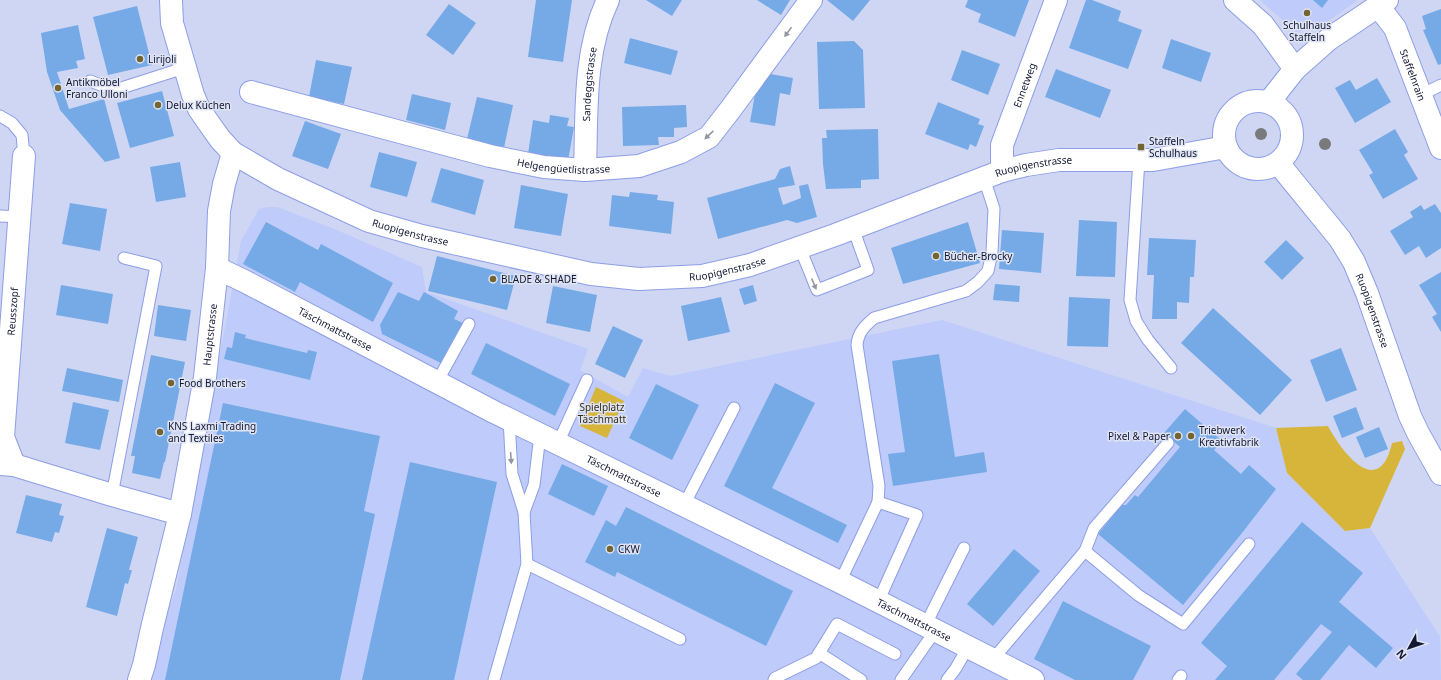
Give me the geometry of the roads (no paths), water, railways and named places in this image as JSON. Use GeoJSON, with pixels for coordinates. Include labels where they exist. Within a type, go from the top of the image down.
{"type":"FeatureCollection","features":[{"type":"Feature","properties":{"kind":"street"},"geometry":{"type":"LineString","coordinates":[[171,0],[172,23],[193,95],[199,109],[220,139],[233,153]]}},
{"type":"Feature","properties":{"kind":"street","name":"Sandeggstrasse"},"geometry":{"type":"LineString","coordinates":[[585,170],[588,75],[594,42],[608,0]]}},
{"type":"Feature","properties":{"kind":"street","name":"Helgengüetlistrasse"},"geometry":{"type":"LineString","coordinates":[[251,92],[490,156],[544,167],[585,170],[639,166],[681,152],[708,137],[730,110],[811,0]]}},
{"type":"Feature","properties":{"kind":"street","name":"Ennetweg"},"geometry":{"type":"LineString","coordinates":[[993,174],[1002,145],[1056,0]]}},
{"type":"Feature","properties":{"kind":"street"},"geometry":{"type":"LineString","coordinates":[[1235,0],[1263,25],[1295,69]]}},
{"type":"Feature","properties":{"kind":"street"},"geometry":{"type":"LineString","coordinates":[[1269,102],[1295,69],[1329,39],[1382,3]]}},
{"type":"Feature","properties":{"kind":"street","name":"Staffelnrain"},"geometry":{"type":"LineString","coordinates":[[1382,3],[1395,28],[1441,148]]}},
{"type":"Feature","properties":{"kind":"street"},"geometry":{"type":"LineString","coordinates":[[1256,101],[1269,102],[1280,108],[1288,118],[1292,131],[1292,143],[1287,154],[1278,163],[1266,168],[1254,169],[1243,165],[1233,158],[1226,147],[1224,134],[1225,128],[1234,111],[1244,104],[1256,101]]}},
{"type":"Feature","properties":{"kind":"street","name":"Ruopigenstrasse"},"geometry":{"type":"LineString","coordinates":[[233,153],[278,179],[369,221],[422,236],[591,274],[639,279],[702,276],[750,265],[800,248],[993,174],[1026,165],[1059,160],[1153,160],[1226,147]]}},
{"type":"Feature","properties":{"kind":"street","name":"Hauptstrasse"},"geometry":{"type":"LineString","coordinates":[[139,680],[144,665],[180,514],[205,378],[217,268],[219,211],[224,184],[233,153]]}},
{"type":"Feature","properties":{"kind":"street","name":"Reusszopf"},"geometry":{"type":"LineString","coordinates":[[24,156],[10,217],[3,437],[7,464],[180,514]]}},
{"type":"Feature","properties":{"kind":"street","name":"Ruopigenstrasse"},"geometry":{"type":"LineString","coordinates":[[1278,163],[1340,239],[1354,262],[1367,293],[1410,416],[1441,474]]}},
{"type":"Feature","properties":{"kind":"street","name":"Täschmattstrasse"},"geometry":{"type":"LineString","coordinates":[[217,268],[509,419],[840,582],[1033,680]]}},
{"type":"Feature","properties":{"kind":"lane"},"geometry":{"type":"LineString","coordinates":[[90,81],[115,90],[184,68]]}},
{"type":"Feature","properties":{"kind":"lane"},"geometry":{"type":"LineString","coordinates":[[1421,95],[1441,85]]}},
{"type":"Feature","properties":{"kind":"lane"},"geometry":{"type":"LineString","coordinates":[[0,116],[12,123],[22,135],[24,156]]}},
{"type":"Feature","properties":{"kind":"lane"},"geometry":{"type":"LineString","coordinates":[[1139,160],[1130,300],[1136,321],[1148,340],[1171,368]]}},
{"type":"Feature","properties":{"kind":"lane"},"geometry":{"type":"LineString","coordinates":[[840,582],[878,502],[879,486],[857,345],[858,337],[863,328],[874,318],[966,291],[974,286],[988,271],[992,252],[994,209],[993,174]]}},
{"type":"Feature","properties":{"kind":"lane"},"geometry":{"type":"LineString","coordinates":[[800,248],[817,290],[868,270],[853,228]]}},
{"type":"Feature","properties":{"kind":"lane"},"geometry":{"type":"LineString","coordinates":[[112,495],[156,266],[124,258]]}},
{"type":"Feature","properties":{"kind":"lane"},"geometry":{"type":"LineString","coordinates":[[437,382],[469,324]]}},
{"type":"Feature","properties":{"kind":"lane"},"geometry":{"type":"LineString","coordinates":[[524,512],[549,439],[587,380]]}},
{"type":"Feature","properties":{"kind":"lane"},"geometry":{"type":"LineString","coordinates":[[684,505],[734,408]]}},
{"type":"Feature","properties":{"kind":"lane"},"geometry":{"type":"LineString","coordinates":[[494,680],[527,564],[524,512],[512,474],[509,419]]}},
{"type":"Feature","properties":{"kind":"lane"},"geometry":{"type":"LineString","coordinates":[[993,659],[1086,551],[1094,528],[1168,443]]}},
{"type":"Feature","properties":{"kind":"lane"},"geometry":{"type":"LineString","coordinates":[[878,502],[917,515],[878,602]]}},
{"type":"Feature","properties":{"kind":"lane"},"geometry":{"type":"LineString","coordinates":[[1086,551],[1138,595],[1183,624],[1249,544]]}},
{"type":"Feature","properties":{"kind":"lane"},"geometry":{"type":"LineString","coordinates":[[901,680],[930,628],[964,548]]}},
{"type":"Feature","properties":{"kind":"lane"},"geometry":{"type":"LineString","coordinates":[[527,564],[680,639]]}},
{"type":"Feature","properties":{"kind":"lane"},"geometry":{"type":"LineString","coordinates":[[774,680],[775,678],[816,658],[837,624],[895,654]]}},
{"type":"Feature","properties":{"kind":"lane"},"geometry":{"type":"LineString","coordinates":[[947,680],[968,647]]}},
{"type":"Feature","properties":{"kind":"lane"},"geometry":{"type":"LineString","coordinates":[[819,653],[861,680]]}},
{"type":"Feature","properties":{"kind":"place","name":"Schulhaus Staffeln"},"geometry":{"type":"Point","coordinates":[1307,13]}},
{"type":"Feature","properties":{"kind":"place","name":"Lirijoli"},"geometry":{"type":"Point","coordinates":[140,59]}},
{"type":"Feature","properties":{"kind":"place","name":"Antikmöbel Franco Ulloni"},"geometry":{"type":"Point","coordinates":[58,88]}},
{"type":"Feature","properties":{"kind":"place","name":"Delux Küchen"},"geometry":{"type":"Point","coordinates":[158,105]}},
{"type":"Feature","properties":{"kind":"place","name":"Staffeln Schulhaus"},"geometry":{"type":"Point","coordinates":[1141,147]}},
{"type":"Feature","properties":{"kind":"place","name":"Bücher-Brocky"},"geometry":{"type":"Point","coordinates":[936,256]}},
{"type":"Feature","properties":{"kind":"place","name":"BLADE & SHADE"},"geometry":{"type":"Point","coordinates":[493,279]}},
{"type":"Feature","properties":{"kind":"place","name":"Food Brothers"},"geometry":{"type":"Point","coordinates":[171,383]}},
{"type":"Feature","properties":{"kind":"place","name":"KNS Laxmi Trading and Textiles"},"geometry":{"type":"Point","coordinates":[160,432]}},
{"type":"Feature","properties":{"kind":"place","name":"Pixel & Paper"},"geometry":{"type":"Point","coordinates":[1178,436]}},
{"type":"Feature","properties":{"kind":"place","name":"Triebwerk Kreativfabrik"},"geometry":{"type":"Point","coordinates":[1191,436]}},
{"type":"Feature","properties":{"kind":"place","name":"CKW"},"geometry":{"type":"Point","coordinates":[610,549]}},
{"type":"Feature","properties":{"kind":"park label","name":"Spielplatz Täschmatt"},"geometry":{"type":"Point","coordinates":[602,412]}}]}
